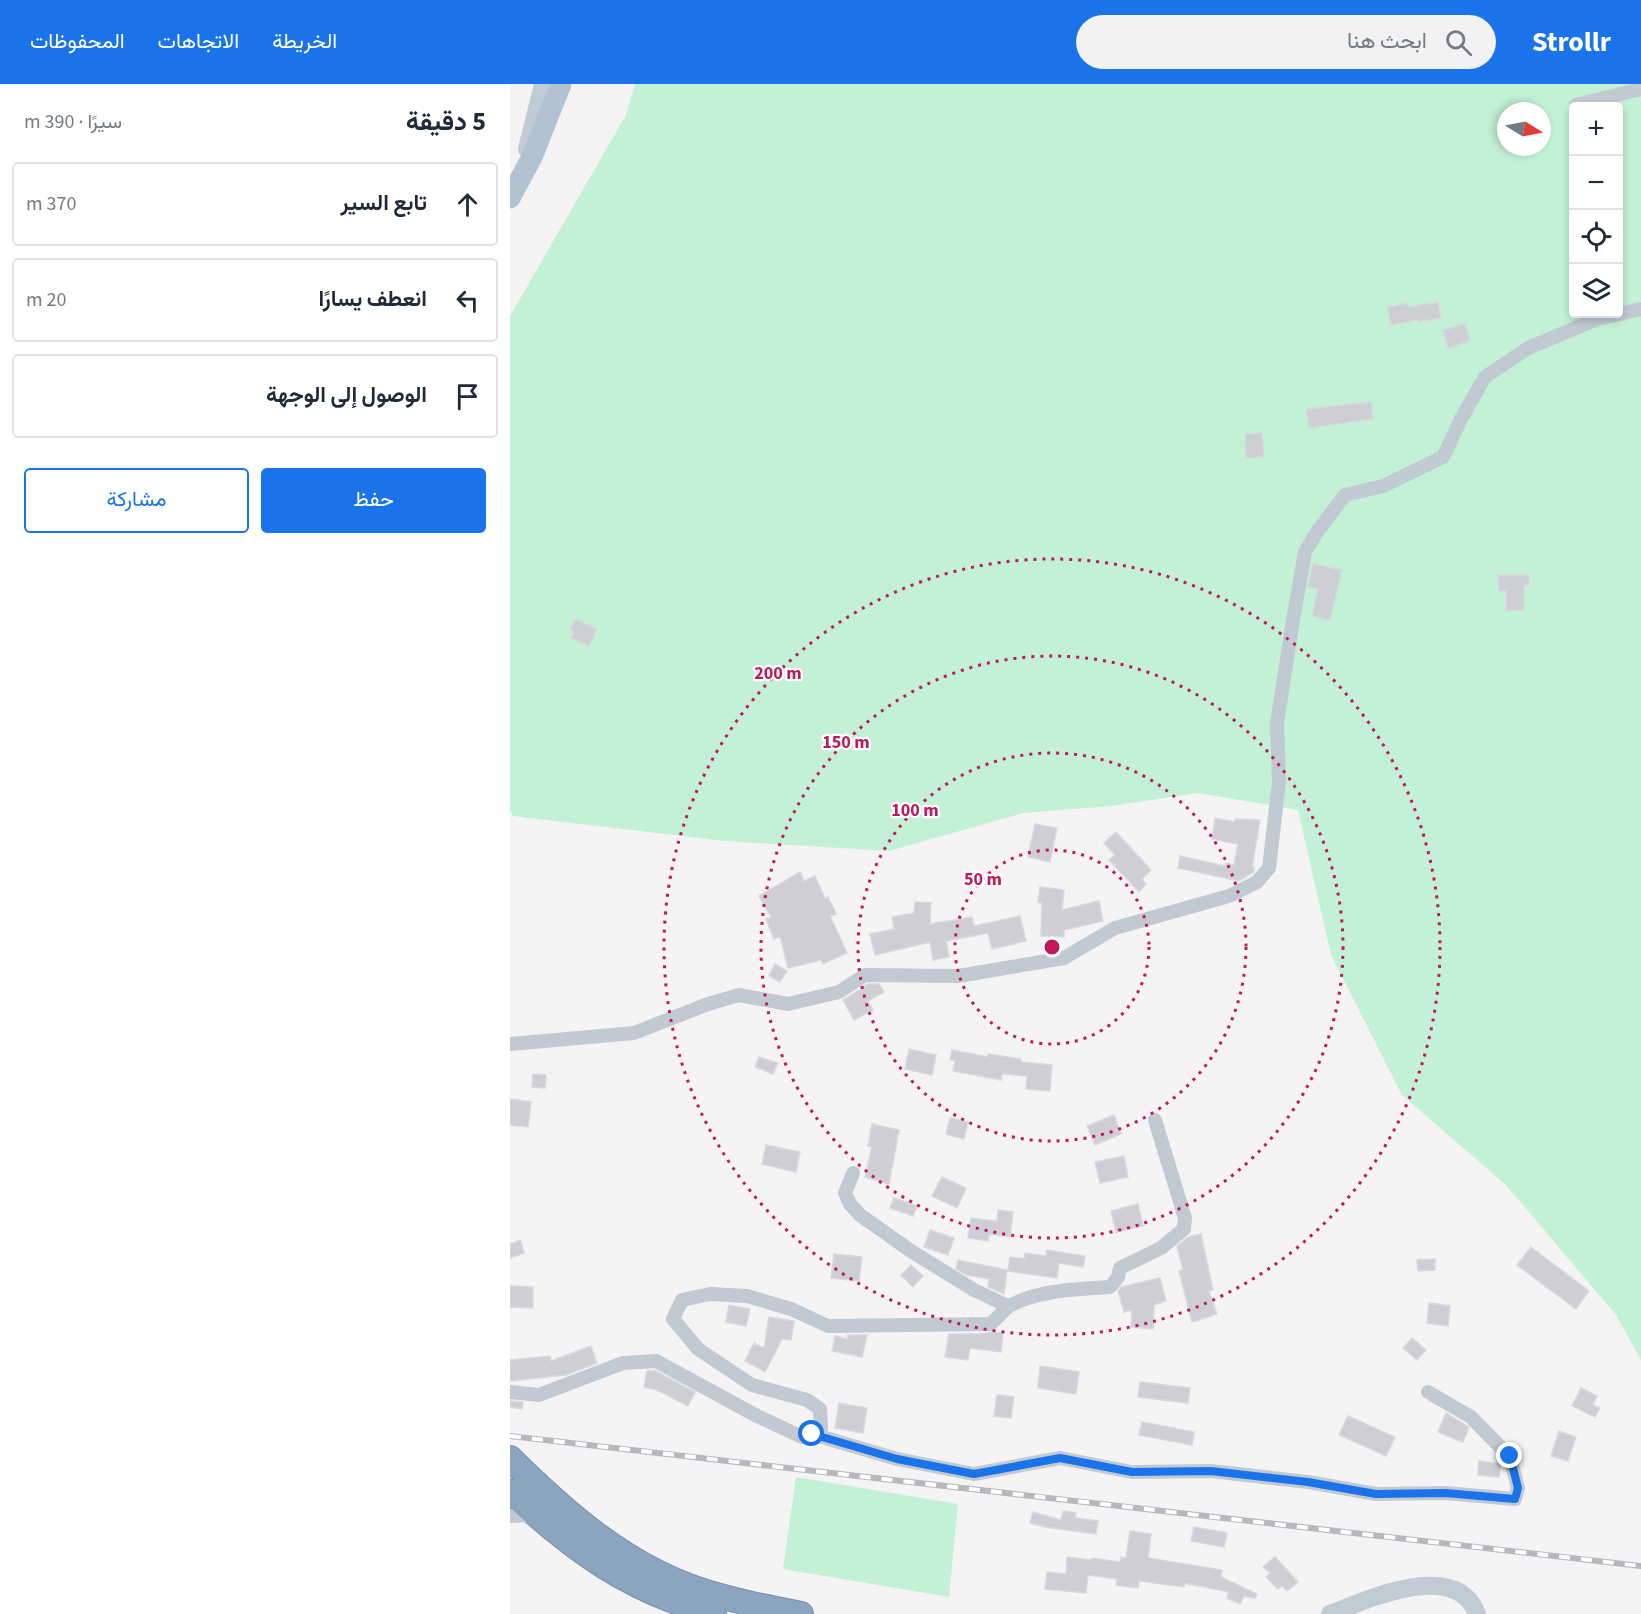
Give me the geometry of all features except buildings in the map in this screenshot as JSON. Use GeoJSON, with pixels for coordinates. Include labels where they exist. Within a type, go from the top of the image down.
{"type":"FeatureCollection","features":[{"type":"Feature","properties":{"kind":"highway"},"geometry":{"type":"LineString","coordinates":[[510,1458],[515,1494],[579,1551],[618,1576],[658,1595],[714,1614]]}},
{"type":"Feature","properties":{"kind":"highway"},"geometry":{"type":"LineString","coordinates":[[515,1494],[571,1516],[614,1548],[692,1587],[749,1604],[801,1614]]}},
{"type":"Feature","properties":{"kind":"main road"},"geometry":{"type":"LineString","coordinates":[[513,193],[543,84]]}},
{"type":"Feature","properties":{"kind":"main road"},"geometry":{"type":"LineString","coordinates":[[513,193],[532,157],[561,84]]}},
{"type":"Feature","properties":{"kind":"main road"},"geometry":{"type":"LineString","coordinates":[[1330,1614],[1401,1589],[1428,1585],[1457,1591],[1469,1599],[1477,1614]]}},
{"type":"Feature","properties":{"kind":"street"},"geometry":{"type":"LineString","coordinates":[[1588,102],[1641,89]]}},
{"type":"Feature","properties":{"kind":"street"},"geometry":{"type":"LineString","coordinates":[[510,1044],[634,1034],[739,994],[788,1004],[839,992],[865,975],[958,976],[1064,958],[1115,928],[1229,896],[1257,882],[1269,868],[1279,782],[1277,723],[1305,552],[1317,532],[1345,495],[1383,486],[1443,457],[1485,377],[1528,348],[1597,319],[1641,309]]}},
{"type":"Feature","properties":{"kind":"street"},"geometry":{"type":"LineString","coordinates":[[510,1392],[539,1395],[623,1363],[656,1361],[757,1416],[802,1437],[812,1434],[821,1427],[820,1409],[807,1400],[752,1384],[698,1349],[673,1319],[681,1300],[710,1294],[747,1296],[791,1309],[828,1326],[990,1324],[1008,1306],[1025,1299],[1069,1289],[1110,1287],[1118,1277],[1120,1268],[1161,1248],[1184,1229],[1185,1218],[1155,1120]]}},
{"type":"Feature","properties":{"kind":"street"},"geometry":{"type":"LineString","coordinates":[[853,1173],[845,1193],[850,1204],[860,1215],[911,1251],[974,1290],[1008,1306]]}},
{"type":"Feature","properties":{"kind":"street"},"geometry":{"type":"LineString","coordinates":[[812,1434],[897,1459],[974,1474],[1060,1458],[1132,1472],[1211,1471],[1308,1482],[1376,1494],[1445,1493],[1515,1499],[1518,1488],[1510,1456],[1471,1417],[1428,1392]]}},
{"type":"Feature","properties":{"kind":"green space"},"geometry":{"type":"Polygon","coordinates":[[[635,84],[1641,84],[1641,1360],[1616,1315],[1506,1185],[1402,1095],[1331,955],[1298,810],[1197,793],[1112,806],[1023,813],[889,851],[724,841],[513,816],[510,811],[510,316],[626,115],[635,84]]]}},
{"type":"Feature","properties":{"kind":"green space"},"geometry":{"type":"Polygon","coordinates":[[[796,1477],[958,1504],[949,1597],[783,1569],[796,1477]]]}},
{"type":"Feature","properties":{"kind":"railway"},"geometry":{"type":"LineString","coordinates":[[510,1436],[1641,1566]]}},
{"type":"Feature","properties":{"kind":"route"},"geometry":{"type":"LineString","coordinates":[[812,1434],[897,1459],[974,1474],[1060,1458],[1132,1472],[1211,1471],[1308,1482],[1376,1494],[1445,1493],[1515,1499],[1518,1488],[1510,1456]]}}]}
